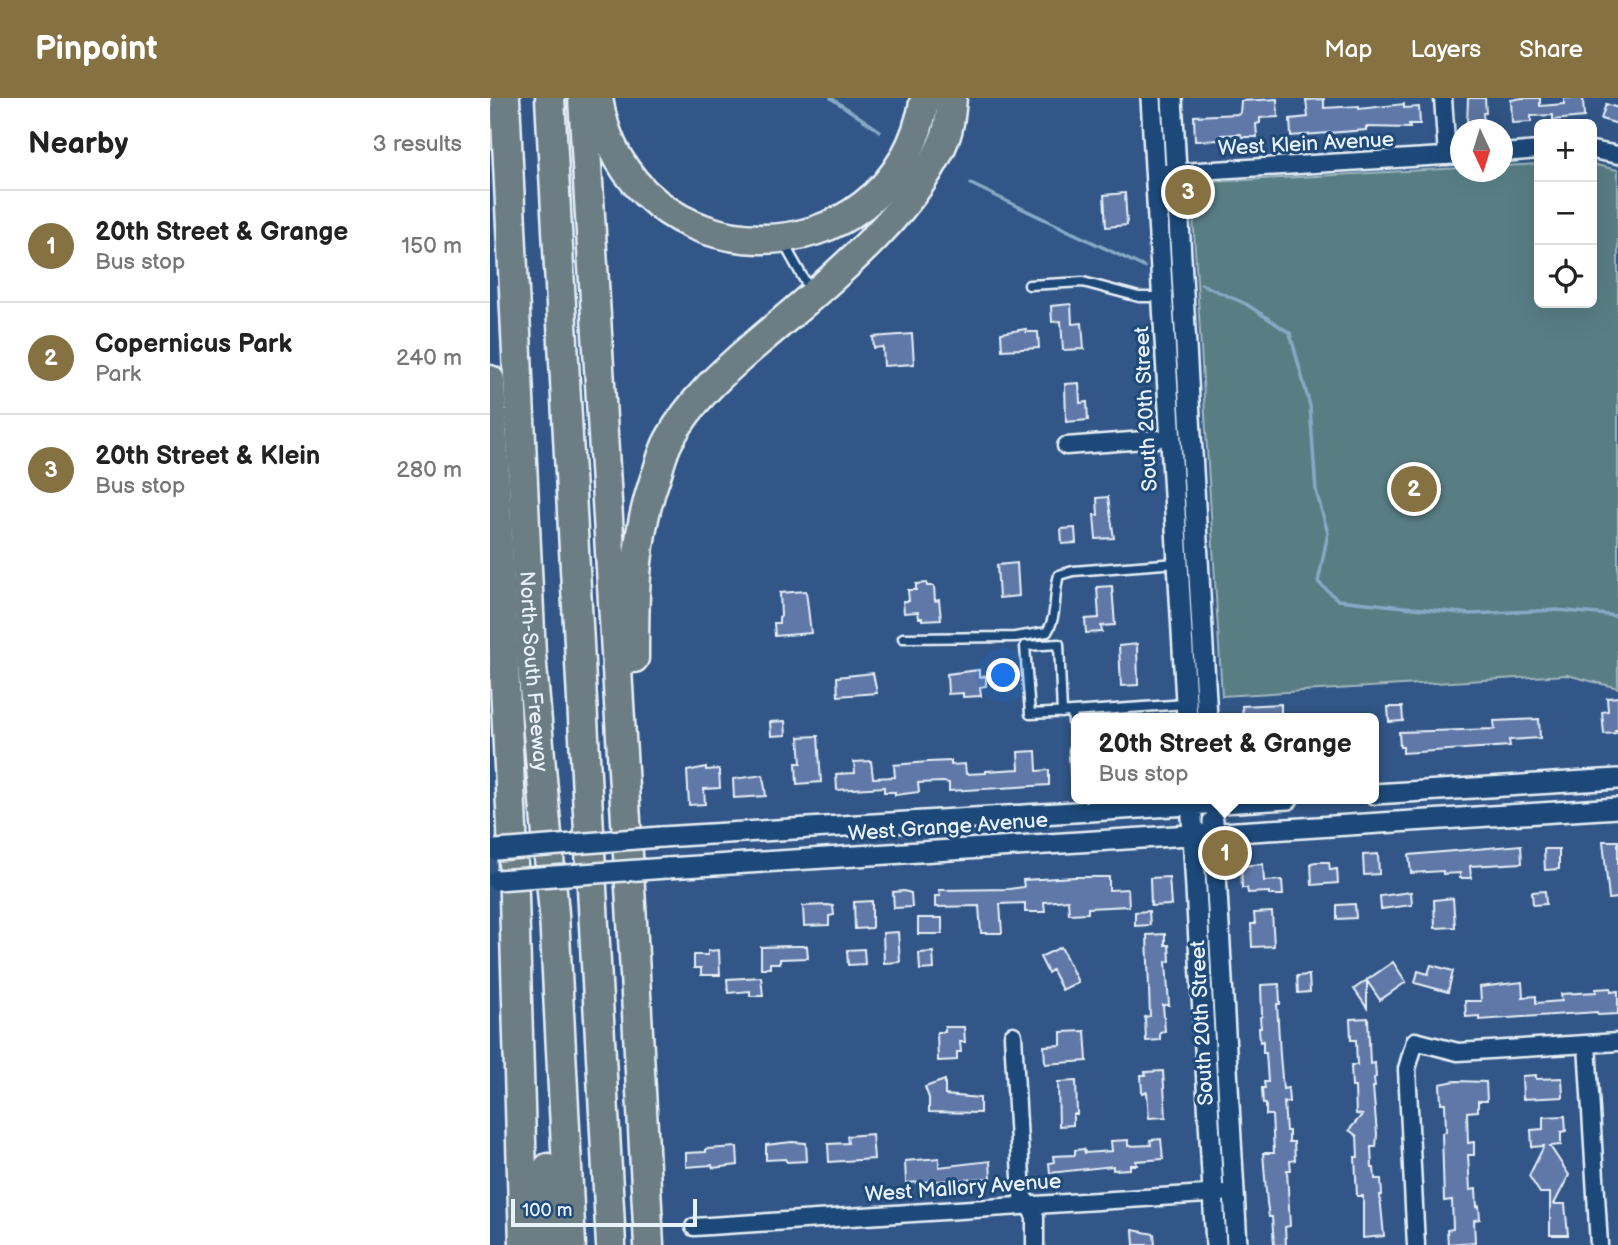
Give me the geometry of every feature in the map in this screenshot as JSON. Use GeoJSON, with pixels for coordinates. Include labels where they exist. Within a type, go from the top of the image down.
{"type":"FeatureCollection","features":[{"type":"Feature","properties":{"kind":"highway","name":"North-South Freeway"},"geometry":{"type":"LineString","coordinates":[[505,98],[531,654],[554,914],[571,1245]]}},
{"type":"Feature","properties":{"kind":"highway","name":"North-South Freeway"},"geometry":{"type":"LineString","coordinates":[[550,98],[611,1245]]}},
{"type":"Feature","properties":{"kind":"highway"},"geometry":{"type":"LineString","coordinates":[[583,98],[649,1245]]}},
{"type":"Feature","properties":{"kind":"highway"},"geometry":{"type":"LineString","coordinates":[[598,98],[607,132],[630,175],[672,214],[714,232],[734,237],[782,240],[839,222],[881,190],[912,147],[925,98]]}},
{"type":"Feature","properties":{"kind":"highway"},"geometry":{"type":"LineString","coordinates":[[634,955],[634,612],[637,545],[647,498],[668,440],[695,403],[725,371],[812,296],[886,225],[926,176],[947,133],[952,98]]}},
{"type":"Feature","properties":{"kind":"highway"},"geometry":{"type":"LineString","coordinates":[[490,380],[512,828],[524,1245]]}},
{"type":"Feature","properties":{"kind":"highway"},"geometry":{"type":"LineString","coordinates":[[490,466],[497,548]]}},
{"type":"Feature","properties":{"kind":"highway"},"geometry":{"type":"LineString","coordinates":[[531,654],[551,1245]]}},
{"type":"Feature","properties":{"kind":"street","name":"South 20th Street"},"geometry":{"type":"LineString","coordinates":[[1151,98],[1162,297],[1164,439],[1178,563],[1186,705]]}},
{"type":"Feature","properties":{"kind":"street","name":"South 20th Street"},"geometry":{"type":"LineString","coordinates":[[1172,98],[1207,713]]}},
{"type":"Feature","properties":{"kind":"street"},"geometry":{"type":"LineString","coordinates":[[1443,98],[1450,135]]}},
{"type":"Feature","properties":{"kind":"street"},"geometry":{"type":"LineString","coordinates":[[1513,152],[1534,150]]}},
{"type":"Feature","properties":{"kind":"street"},"geometry":{"type":"LineString","coordinates":[[1597,151],[1618,155]]}},
{"type":"Feature","properties":{"kind":"street","name":"West Klein Avenue"},"geometry":{"type":"LineString","coordinates":[[1155,174],[1450,156]]}},
{"type":"Feature","properties":{"kind":"street"},"geometry":{"type":"LineString","coordinates":[[1066,446],[1164,439]]}},
{"type":"Feature","properties":{"kind":"street"},"geometry":{"type":"LineString","coordinates":[[1379,794],[1618,779]]}},
{"type":"Feature","properties":{"kind":"street"},"geometry":{"type":"LineString","coordinates":[[1575,781],[1576,811]]}},
{"type":"Feature","properties":{"kind":"street","name":"West Grange Avenue"},"geometry":{"type":"LineString","coordinates":[[493,850],[1144,804]]}},
{"type":"Feature","properties":{"kind":"street","name":"South 20th Street"},"geometry":{"type":"LineString","coordinates":[[1191,804],[1216,1245]]}},
{"type":"Feature","properties":{"kind":"street","name":"South 20th Street"},"geometry":{"type":"LineString","coordinates":[[1212,804],[1237,1245]]}},
{"type":"Feature","properties":{"kind":"street"},"geometry":{"type":"LineString","coordinates":[[1290,804],[1292,828]]}},
{"type":"Feature","properties":{"kind":"street"},"geometry":{"type":"LineString","coordinates":[[1098,806],[1106,840]]}},
{"type":"Feature","properties":{"kind":"street","name":"West Grange Avenue"},"geometry":{"type":"LineString","coordinates":[[494,880],[1618,808]]}},
{"type":"Feature","properties":{"kind":"street"},"geometry":{"type":"LineString","coordinates":[[777,830],[778,861]]}},
{"type":"Feature","properties":{"kind":"street"},"geometry":{"type":"LineString","coordinates":[[1013,1035],[1022,1195],[1034,1216],[1035,1245]]}},
{"type":"Feature","properties":{"kind":"street"},"geometry":{"type":"LineString","coordinates":[[1416,1245],[1406,1069],[1415,1041],[1458,1052],[1618,1042]]}},
{"type":"Feature","properties":{"kind":"street"},"geometry":{"type":"LineString","coordinates":[[1587,1044],[1599,1245]]}},
{"type":"Feature","properties":{"kind":"street","name":"West Mallory Avenue"},"geometry":{"type":"LineString","coordinates":[[694,1227],[1234,1192]]}},
{"type":"Feature","properties":{"kind":"lane"},"geometry":{"type":"LineString","coordinates":[[782,240],[812,296]]}},
{"type":"Feature","properties":{"kind":"lane"},"geometry":{"type":"LineString","coordinates":[[1029,285],[1083,282],[1139,296],[1162,297]]}},
{"type":"Feature","properties":{"kind":"lane"},"geometry":{"type":"LineString","coordinates":[[1164,439],[1191,437]]}},
{"type":"Feature","properties":{"kind":"lane"},"geometry":{"type":"LineString","coordinates":[[903,638],[1014,637],[1047,632],[1054,621],[1054,589],[1059,575],[1073,571],[1178,563]]}},
{"type":"Feature","properties":{"kind":"lane"},"geometry":{"type":"LineString","coordinates":[[1071,732],[1067,712],[1059,644],[1025,646],[1030,714],[1067,712],[1186,705],[1206,692]]}},
{"type":"Feature","properties":{"kind":"lane"},"geometry":{"type":"LineString","coordinates":[[1198,913],[1219,912]]}},
{"type":"Feature","properties":{"kind":"green space"},"geometry":{"type":"Polygon","coordinates":[[[1534,164],[1534,308],[1597,308],[1597,165],[1618,170],[1618,688],[1567,675],[1222,696],[1191,183],[1450,169],[1450,182],[1513,182],[1513,165],[1534,164]]]}},
{"type":"Feature","properties":{"kind":"building"},"geometry":{"type":"Polygon","coordinates":[[[1468,98],[1485,98],[1484,119],[1467,119],[1468,98]]]}},
{"type":"Feature","properties":{"kind":"building"},"geometry":{"type":"Polygon","coordinates":[[[1540,98],[1540,106],[1564,104],[1564,98],[1583,98],[1584,117],[1553,119],[1553,115],[1531,116],[1531,122],[1513,123],[1511,100],[1540,98]]]}},
{"type":"Feature","properties":{"kind":"building"},"geometry":{"type":"Polygon","coordinates":[[[1277,99],[1278,117],[1260,118],[1260,123],[1256,124],[1257,137],[1242,137],[1241,134],[1221,135],[1221,140],[1195,141],[1194,116],[1240,114],[1241,101],[1277,99]]]}},
{"type":"Feature","properties":{"kind":"building"},"geometry":{"type":"Polygon","coordinates":[[[1324,99],[1324,108],[1359,106],[1359,109],[1404,104],[1404,108],[1419,107],[1420,124],[1409,124],[1410,128],[1366,127],[1366,130],[1291,136],[1290,119],[1308,117],[1306,100],[1324,99]]]}},
{"type":"Feature","properties":{"kind":"building"},"geometry":{"type":"Polygon","coordinates":[[[1606,104],[1618,108],[1618,124],[1601,119],[1606,104]]]}},
{"type":"Feature","properties":{"kind":"building"},"geometry":{"type":"Polygon","coordinates":[[[1125,193],[1127,225],[1106,227],[1104,195],[1125,193]]]}},
{"type":"Feature","properties":{"kind":"building"},"geometry":{"type":"Polygon","coordinates":[[[1071,304],[1072,324],[1082,323],[1084,349],[1063,350],[1061,321],[1052,322],[1051,306],[1071,304]]]}},
{"type":"Feature","properties":{"kind":"building"},"geometry":{"type":"Polygon","coordinates":[[[1026,329],[1026,332],[1038,332],[1039,348],[1002,350],[1001,333],[1026,329]]]}},
{"type":"Feature","properties":{"kind":"building"},"geometry":{"type":"Polygon","coordinates":[[[912,334],[914,364],[884,366],[883,347],[874,348],[873,337],[912,334]]]}},
{"type":"Feature","properties":{"kind":"building"},"geometry":{"type":"Polygon","coordinates":[[[1079,383],[1080,403],[1087,402],[1088,420],[1066,422],[1065,384],[1079,383]]]}},
{"type":"Feature","properties":{"kind":"building"},"geometry":{"type":"Polygon","coordinates":[[[1108,497],[1114,538],[1096,539],[1094,515],[1098,515],[1097,498],[1108,497]]]}},
{"type":"Feature","properties":{"kind":"building"},"geometry":{"type":"Polygon","coordinates":[[[1075,528],[1076,543],[1062,544],[1061,529],[1075,528]]]}},
{"type":"Feature","properties":{"kind":"building"},"geometry":{"type":"Polygon","coordinates":[[[1017,563],[1019,596],[999,598],[997,565],[1017,563]]]}},
{"type":"Feature","properties":{"kind":"building"},"geometry":{"type":"Polygon","coordinates":[[[927,583],[927,586],[934,586],[935,601],[939,600],[941,619],[922,620],[918,612],[904,613],[903,601],[909,601],[908,590],[916,590],[916,584],[927,583]]]}},
{"type":"Feature","properties":{"kind":"building"},"geometry":{"type":"Polygon","coordinates":[[[1112,586],[1115,625],[1101,626],[1102,632],[1086,633],[1085,619],[1099,618],[1097,587],[1112,586]]]}},
{"type":"Feature","properties":{"kind":"building"},"geometry":{"type":"Polygon","coordinates":[[[806,591],[811,633],[775,636],[774,623],[779,623],[781,616],[780,593],[806,591]]]}},
{"type":"Feature","properties":{"kind":"building"},"geometry":{"type":"Polygon","coordinates":[[[1137,644],[1138,685],[1121,686],[1119,646],[1137,644]]]}},
{"type":"Feature","properties":{"kind":"building"},"geometry":{"type":"Polygon","coordinates":[[[979,670],[979,677],[986,676],[986,686],[980,687],[981,696],[948,694],[947,674],[979,670]]]}},
{"type":"Feature","properties":{"kind":"building"},"geometry":{"type":"Polygon","coordinates":[[[873,673],[877,693],[838,696],[837,677],[873,673]]]}},
{"type":"Feature","properties":{"kind":"building"},"geometry":{"type":"Polygon","coordinates":[[[1618,697],[1618,730],[1615,730],[1616,733],[1604,734],[1602,712],[1608,711],[1607,698],[1618,697]]]}},
{"type":"Feature","properties":{"kind":"building"},"geometry":{"type":"Polygon","coordinates":[[[1281,704],[1281,713],[1243,713],[1242,706],[1281,704]]]}},
{"type":"Feature","properties":{"kind":"building"},"geometry":{"type":"Polygon","coordinates":[[[1388,707],[1402,707],[1403,721],[1389,722],[1388,707]]]}},
{"type":"Feature","properties":{"kind":"building"},"geometry":{"type":"Polygon","coordinates":[[[1539,719],[1540,738],[1509,740],[1510,746],[1403,753],[1403,747],[1400,747],[1399,732],[1495,729],[1494,721],[1539,719]]]}},
{"type":"Feature","properties":{"kind":"building"},"geometry":{"type":"Polygon","coordinates":[[[785,721],[786,735],[771,736],[770,722],[785,721]]]}},
{"type":"Feature","properties":{"kind":"building"},"geometry":{"type":"Polygon","coordinates":[[[818,736],[821,782],[797,784],[796,763],[801,763],[799,737],[818,736]]]}},
{"type":"Feature","properties":{"kind":"building"},"geometry":{"type":"Polygon","coordinates":[[[1036,751],[1037,771],[1049,770],[1049,785],[949,791],[949,783],[918,783],[919,792],[895,795],[895,792],[884,792],[884,787],[837,790],[836,774],[855,773],[854,762],[871,761],[873,778],[895,777],[894,765],[928,762],[951,761],[951,765],[965,764],[966,774],[986,773],[1019,769],[1018,752],[1036,751]]]}},
{"type":"Feature","properties":{"kind":"building"},"geometry":{"type":"Polygon","coordinates":[[[706,767],[706,770],[719,769],[720,788],[704,789],[705,804],[689,805],[687,771],[706,767]]]}},
{"type":"Feature","properties":{"kind":"building"},"geometry":{"type":"Polygon","coordinates":[[[763,775],[766,796],[734,798],[733,779],[763,775]]]}},
{"type":"Feature","properties":{"kind":"building"},"geometry":{"type":"Polygon","coordinates":[[[1603,841],[1618,841],[1618,898],[1609,899],[1603,841]]]}},
{"type":"Feature","properties":{"kind":"building"},"geometry":{"type":"Polygon","coordinates":[[[1521,845],[1522,863],[1470,866],[1471,878],[1460,878],[1460,873],[1443,874],[1443,871],[1411,873],[1409,855],[1521,845]]]}},
{"type":"Feature","properties":{"kind":"building"},"geometry":{"type":"Polygon","coordinates":[[[1544,849],[1559,849],[1559,869],[1545,870],[1544,849]]]}},
{"type":"Feature","properties":{"kind":"building"},"geometry":{"type":"Polygon","coordinates":[[[1378,854],[1379,874],[1364,875],[1363,855],[1378,854]]]}},
{"type":"Feature","properties":{"kind":"building"},"geometry":{"type":"Polygon","coordinates":[[[1329,862],[1330,870],[1337,869],[1338,883],[1312,885],[1311,863],[1329,862]]]}},
{"type":"Feature","properties":{"kind":"building"},"geometry":{"type":"Polygon","coordinates":[[[1263,864],[1264,881],[1282,880],[1283,895],[1269,895],[1269,892],[1248,893],[1247,888],[1242,888],[1241,866],[1263,864]]]}},
{"type":"Feature","properties":{"kind":"building"},"geometry":{"type":"Polygon","coordinates":[[[1109,877],[1109,890],[1128,889],[1129,906],[1088,908],[1088,913],[1069,914],[1068,900],[1044,902],[1045,912],[1025,912],[1025,903],[1000,904],[1002,933],[981,933],[979,906],[935,907],[935,896],[940,896],[939,890],[1009,889],[1024,887],[1023,880],[1109,877]]]}},
{"type":"Feature","properties":{"kind":"building"},"geometry":{"type":"Polygon","coordinates":[[[1169,877],[1171,905],[1151,906],[1150,878],[1169,877]]]}},
{"type":"Feature","properties":{"kind":"building"},"geometry":{"type":"Polygon","coordinates":[[[1545,891],[1546,904],[1533,905],[1532,892],[1545,891]]]}},
{"type":"Feature","properties":{"kind":"building"},"geometry":{"type":"Polygon","coordinates":[[[893,892],[911,893],[912,907],[894,908],[893,892]]]}},
{"type":"Feature","properties":{"kind":"building"},"geometry":{"type":"Polygon","coordinates":[[[1411,892],[1412,905],[1381,909],[1380,896],[1411,892]]]}},
{"type":"Feature","properties":{"kind":"building"},"geometry":{"type":"Polygon","coordinates":[[[1453,898],[1455,927],[1435,928],[1434,900],[1453,898]]]}},
{"type":"Feature","properties":{"kind":"building"},"geometry":{"type":"Polygon","coordinates":[[[872,901],[872,928],[855,929],[854,902],[872,901]]]}},
{"type":"Feature","properties":{"kind":"building"},"geometry":{"type":"Polygon","coordinates":[[[1355,904],[1356,918],[1337,919],[1337,905],[1355,904]]]}},
{"type":"Feature","properties":{"kind":"building"},"geometry":{"type":"Polygon","coordinates":[[[803,906],[833,906],[834,915],[829,916],[829,925],[804,926],[803,906]]]}},
{"type":"Feature","properties":{"kind":"building"},"geometry":{"type":"Polygon","coordinates":[[[1149,911],[1150,925],[1135,926],[1135,912],[1149,911]]]}},
{"type":"Feature","properties":{"kind":"building"},"geometry":{"type":"Polygon","coordinates":[[[1272,912],[1274,946],[1252,947],[1251,924],[1255,924],[1254,913],[1272,912]]]}},
{"type":"Feature","properties":{"kind":"building"},"geometry":{"type":"Polygon","coordinates":[[[918,918],[942,918],[942,934],[918,934],[918,918]]]}},
{"type":"Feature","properties":{"kind":"building"},"geometry":{"type":"Polygon","coordinates":[[[898,932],[900,962],[884,963],[883,933],[898,932]]]}},
{"type":"Feature","properties":{"kind":"building"},"geometry":{"type":"Polygon","coordinates":[[[1165,934],[1170,961],[1166,962],[1169,1005],[1163,1005],[1165,1031],[1160,1032],[1160,1040],[1146,1041],[1145,1017],[1150,1016],[1147,935],[1165,934]]]}},
{"type":"Feature","properties":{"kind":"building"},"geometry":{"type":"Polygon","coordinates":[[[807,946],[808,958],[780,959],[780,963],[770,963],[770,968],[761,968],[761,947],[807,946]]]}},
{"type":"Feature","properties":{"kind":"building"},"geometry":{"type":"Polygon","coordinates":[[[1061,947],[1078,982],[1062,990],[1052,970],[1048,973],[1040,957],[1061,947]]]}},
{"type":"Feature","properties":{"kind":"building"},"geometry":{"type":"Polygon","coordinates":[[[864,949],[865,964],[848,965],[847,950],[864,949]]]}},
{"type":"Feature","properties":{"kind":"building"},"geometry":{"type":"Polygon","coordinates":[[[719,950],[720,975],[701,975],[701,968],[694,968],[694,955],[708,955],[708,951],[719,950]]]}},
{"type":"Feature","properties":{"kind":"building"},"geometry":{"type":"Polygon","coordinates":[[[933,952],[934,969],[920,970],[919,953],[933,952]]]}},
{"type":"Feature","properties":{"kind":"building"},"geometry":{"type":"Polygon","coordinates":[[[1393,962],[1406,982],[1380,1000],[1367,981],[1367,1008],[1354,989],[1393,962]]]}},
{"type":"Feature","properties":{"kind":"building"},"geometry":{"type":"Polygon","coordinates":[[[1431,965],[1453,971],[1448,992],[1415,983],[1418,971],[1428,974],[1431,965]]]}},
{"type":"Feature","properties":{"kind":"building"},"geometry":{"type":"Polygon","coordinates":[[[1309,975],[1310,992],[1298,993],[1297,976],[1309,975]]]}},
{"type":"Feature","properties":{"kind":"building"},"geometry":{"type":"Polygon","coordinates":[[[761,977],[763,996],[750,996],[750,991],[728,993],[727,979],[761,977]]]}},
{"type":"Feature","properties":{"kind":"building"},"geometry":{"type":"Polygon","coordinates":[[[1522,982],[1523,997],[1536,996],[1536,1003],[1562,1001],[1561,994],[1596,992],[1596,989],[1611,988],[1611,992],[1618,991],[1618,1014],[1598,1015],[1597,1012],[1479,1020],[1479,1016],[1466,1017],[1465,1001],[1481,1001],[1480,987],[1522,982]]]}},
{"type":"Feature","properties":{"kind":"building"},"geometry":{"type":"Polygon","coordinates":[[[1279,984],[1280,1004],[1277,1004],[1280,1055],[1283,1089],[1288,1088],[1289,1102],[1284,1102],[1286,1131],[1289,1131],[1289,1142],[1294,1142],[1295,1160],[1290,1161],[1291,1170],[1287,1170],[1290,1226],[1285,1227],[1286,1245],[1274,1245],[1272,1217],[1269,1217],[1267,1203],[1263,1153],[1274,1153],[1272,1115],[1266,1115],[1266,1104],[1263,1104],[1262,1088],[1265,1088],[1264,1082],[1268,1082],[1266,1053],[1263,1053],[1259,1028],[1262,1016],[1261,985],[1279,984]]]}},
{"type":"Feature","properties":{"kind":"building"},"geometry":{"type":"Polygon","coordinates":[[[1368,1018],[1370,1064],[1375,1063],[1376,1077],[1373,1087],[1377,1134],[1376,1147],[1371,1147],[1372,1168],[1375,1179],[1381,1179],[1384,1236],[1363,1238],[1363,1196],[1357,1196],[1357,1136],[1349,1130],[1362,1115],[1356,1114],[1355,1087],[1352,1087],[1351,1065],[1357,1065],[1356,1040],[1351,1040],[1350,1019],[1368,1018]]]}},
{"type":"Feature","properties":{"kind":"building"},"geometry":{"type":"Polygon","coordinates":[[[945,1027],[964,1027],[965,1042],[960,1042],[961,1052],[957,1052],[957,1060],[938,1061],[937,1032],[945,1032],[945,1027]]]}},
{"type":"Feature","properties":{"kind":"building"},"geometry":{"type":"Polygon","coordinates":[[[1085,1031],[1087,1061],[1045,1064],[1044,1046],[1061,1045],[1061,1032],[1085,1031]]]}},
{"type":"Feature","properties":{"kind":"building"},"geometry":{"type":"Polygon","coordinates":[[[1163,1071],[1166,1117],[1149,1118],[1147,1092],[1142,1093],[1141,1075],[1146,1075],[1145,1072],[1163,1071]]]}},
{"type":"Feature","properties":{"kind":"building"},"geometry":{"type":"Polygon","coordinates":[[[1536,1075],[1536,1079],[1562,1078],[1563,1097],[1523,1099],[1522,1076],[1536,1075]]]}},
{"type":"Feature","properties":{"kind":"building"},"geometry":{"type":"Polygon","coordinates":[[[945,1080],[945,1095],[980,1098],[980,1113],[929,1112],[929,1098],[925,1087],[945,1080]]]}},
{"type":"Feature","properties":{"kind":"building"},"geometry":{"type":"Polygon","coordinates":[[[1076,1081],[1077,1114],[1073,1114],[1073,1125],[1059,1126],[1058,1082],[1076,1081]]]}},
{"type":"Feature","properties":{"kind":"building"},"geometry":{"type":"Polygon","coordinates":[[[1455,1081],[1486,1082],[1487,1101],[1478,1101],[1478,1111],[1467,1112],[1468,1143],[1474,1142],[1474,1155],[1468,1155],[1470,1190],[1476,1189],[1480,1219],[1474,1220],[1475,1242],[1448,1244],[1447,1230],[1453,1229],[1452,1200],[1444,1201],[1442,1133],[1446,1132],[1445,1103],[1441,1103],[1440,1084],[1455,1081]]]}},
{"type":"Feature","properties":{"kind":"building"},"geometry":{"type":"Polygon","coordinates":[[[1565,1116],[1566,1131],[1561,1132],[1561,1145],[1550,1146],[1569,1175],[1554,1204],[1565,1204],[1568,1235],[1550,1235],[1550,1193],[1540,1193],[1529,1176],[1544,1146],[1532,1147],[1531,1130],[1543,1129],[1543,1117],[1565,1116]]]}},
{"type":"Feature","properties":{"kind":"building"},"geometry":{"type":"Polygon","coordinates":[[[872,1134],[874,1159],[829,1162],[828,1144],[848,1143],[847,1136],[872,1134]]]}},
{"type":"Feature","properties":{"kind":"building"},"geometry":{"type":"Polygon","coordinates":[[[1161,1139],[1163,1159],[1136,1161],[1137,1165],[1130,1165],[1130,1169],[1113,1170],[1113,1166],[1050,1173],[1049,1163],[1054,1162],[1053,1156],[1075,1155],[1075,1150],[1084,1149],[1085,1153],[1112,1151],[1111,1141],[1128,1140],[1128,1146],[1151,1145],[1150,1140],[1161,1139]]]}},
{"type":"Feature","properties":{"kind":"building"},"geometry":{"type":"Polygon","coordinates":[[[806,1143],[807,1161],[766,1160],[766,1145],[806,1143]]]}},
{"type":"Feature","properties":{"kind":"building"},"geometry":{"type":"Polygon","coordinates":[[[737,1147],[738,1165],[686,1167],[686,1153],[737,1147]]]}},
{"type":"Feature","properties":{"kind":"building"},"geometry":{"type":"Polygon","coordinates":[[[939,1158],[939,1167],[990,1161],[991,1178],[906,1183],[905,1161],[939,1158]]]}},
{"type":"Feature","properties":{"kind":"building"},"geometry":{"type":"Polygon","coordinates":[[[1133,1230],[1154,1234],[1155,1245],[1134,1245],[1133,1230]]]}},
{"type":"Feature","properties":{"kind":"waterway"},"geometry":{"type":"LineString","coordinates":[[831,98],[880,131]]}},
{"type":"Feature","properties":{"kind":"waterway"},"geometry":{"type":"LineString","coordinates":[[971,184],[1144,267]]}},
{"type":"Feature","properties":{"kind":"waterway"},"geometry":{"type":"LineString","coordinates":[[1201,284],[1246,304],[1290,333],[1310,406],[1316,491],[1328,533],[1318,582],[1338,600],[1470,614],[1557,610],[1618,616]]}},
{"type":"Feature","properties":{"kind":"place","name":"20th Street & Klein"},"geometry":{"type":"Point","coordinates":[1188,192]}},
{"type":"Feature","properties":{"kind":"place","name":"Copernicus Park"},"geometry":{"type":"Point","coordinates":[1414,489]}},
{"type":"Feature","properties":{"kind":"place","name":"20th Street & Grange"},"geometry":{"type":"Point","coordinates":[1225,853]}}]}
